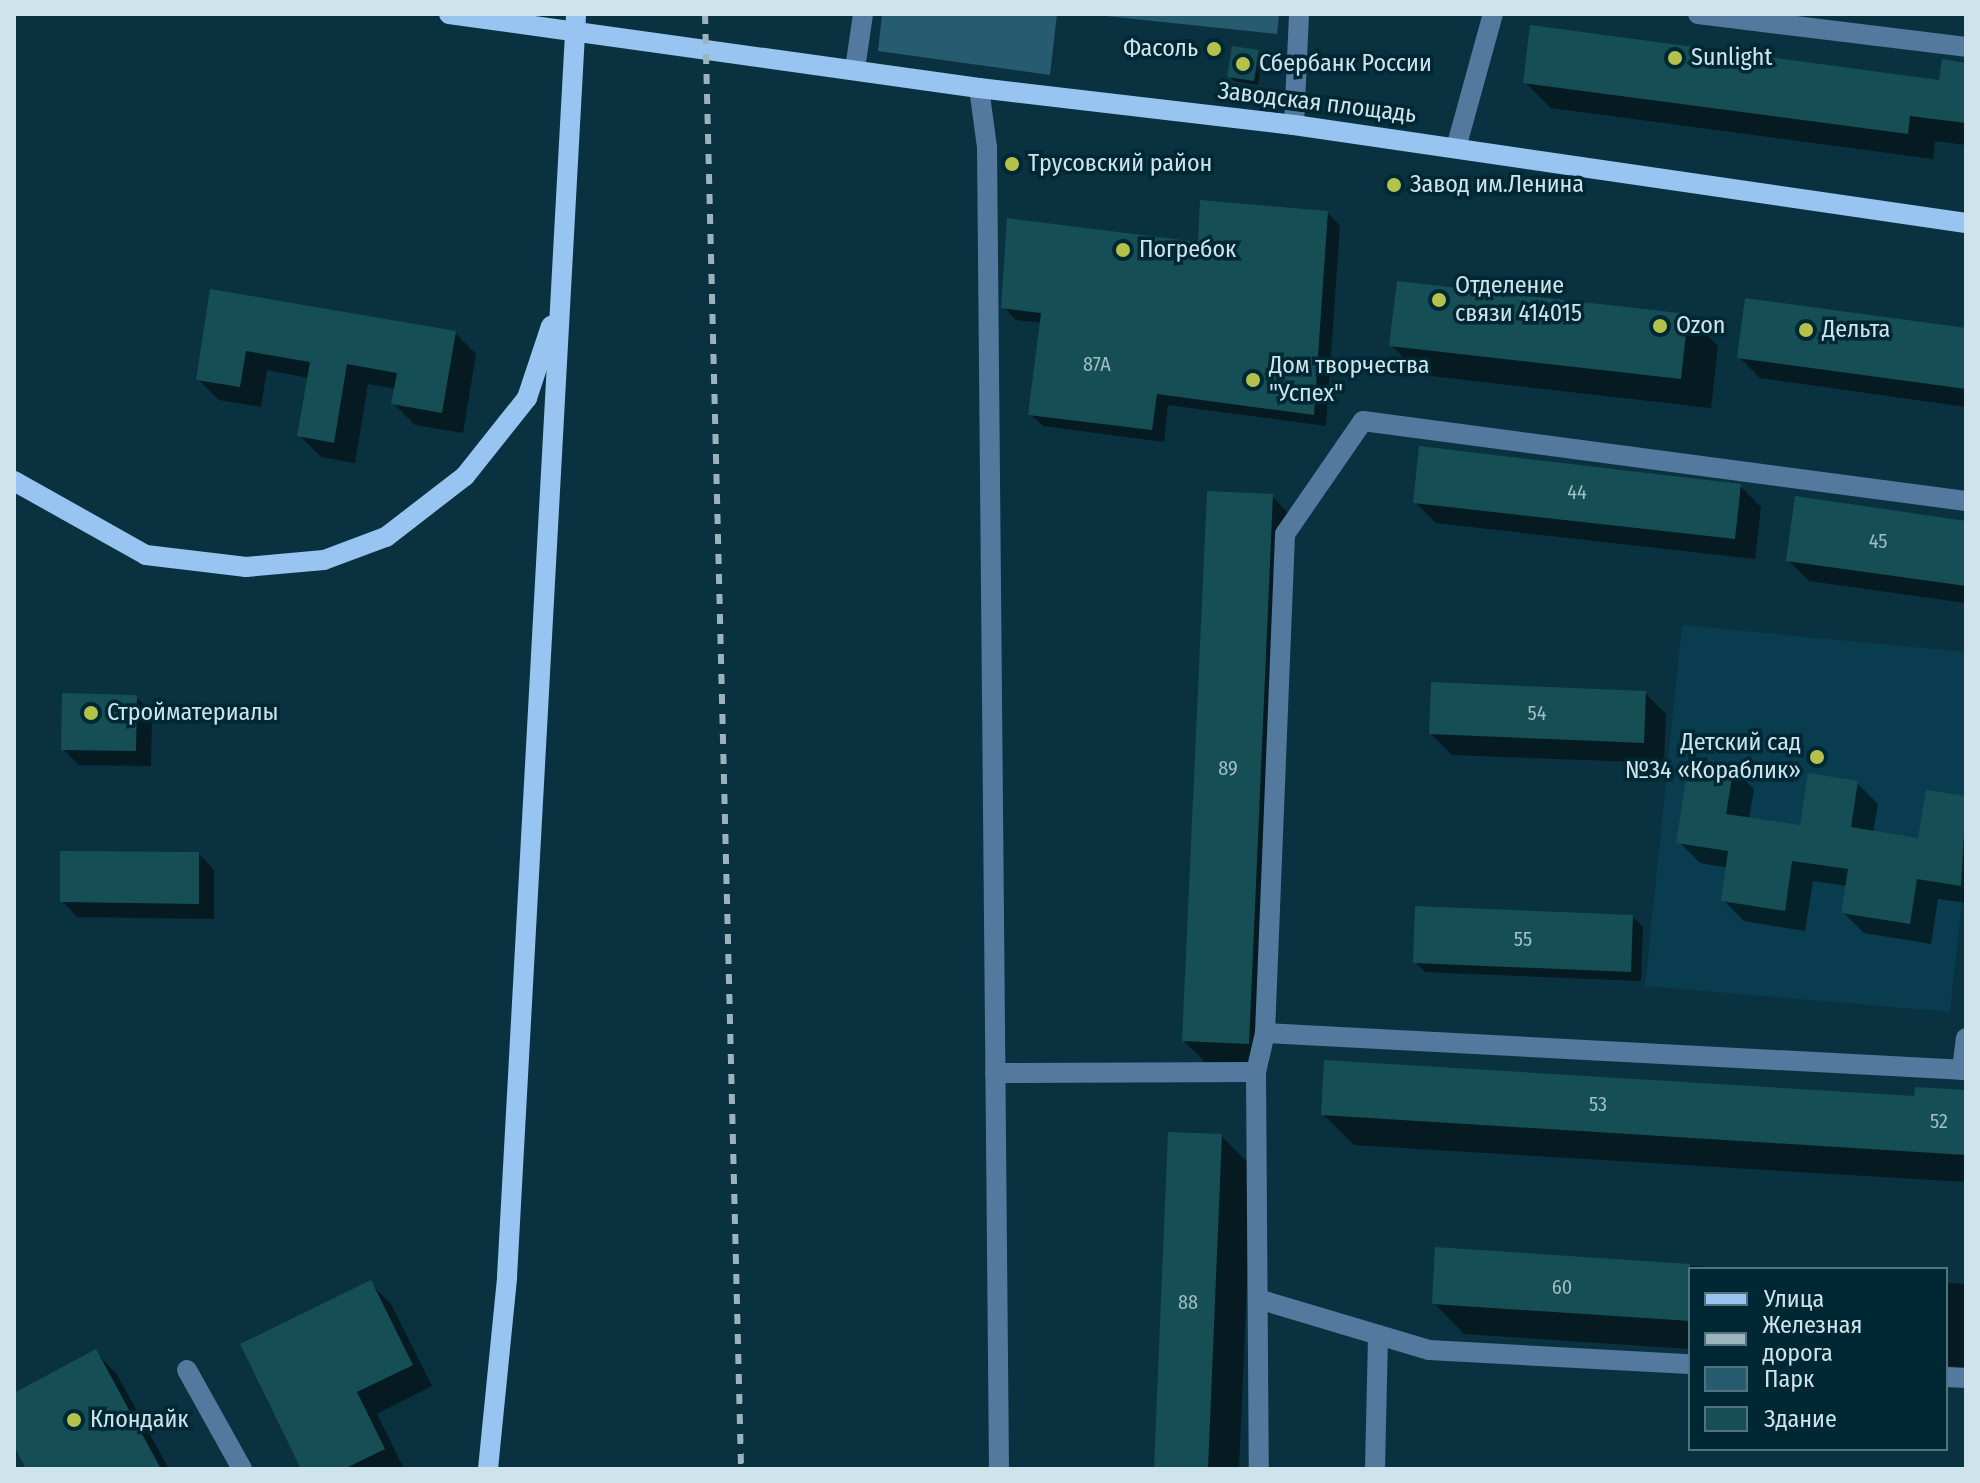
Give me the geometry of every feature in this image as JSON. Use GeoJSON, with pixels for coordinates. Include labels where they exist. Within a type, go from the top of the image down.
{"type":"FeatureCollection","features":[{"type":"Feature","properties":{"kind":"main road","name":"Заводская площадь"},"geometry":{"type":"LineString","coordinates":[[449,14],[979,88],[1294,125],[1966,223]]}},
{"type":"Feature","properties":{"kind":"main road"},"geometry":{"type":"LineString","coordinates":[[488,1469],[507,1277],[576,14]]}},
{"type":"Feature","properties":{"kind":"main road"},"geometry":{"type":"LineString","coordinates":[[14,481],[146,555],[246,567],[324,560],[386,537],[429,508],[501,438],[527,398],[562,284]]}},
{"type":"Feature","properties":{"kind":"street"},"geometry":{"type":"LineString","coordinates":[[855,69],[863,14]]}},
{"type":"Feature","properties":{"kind":"street"},"geometry":{"type":"LineString","coordinates":[[1294,125],[1299,14]]}},
{"type":"Feature","properties":{"kind":"street"},"geometry":{"type":"LineString","coordinates":[[1456,148],[1493,14]]}},
{"type":"Feature","properties":{"kind":"street"},"geometry":{"type":"LineString","coordinates":[[1698,14],[1966,47]]}},
{"type":"Feature","properties":{"kind":"street"},"geometry":{"type":"LineString","coordinates":[[979,88],[987,147],[999,1469]]}},
{"type":"Feature","properties":{"kind":"street"},"geometry":{"type":"LineString","coordinates":[[1259,1469],[1256,1072],[1265,1033],[1285,534],[1363,421],[1966,501]]}},
{"type":"Feature","properties":{"kind":"street"},"geometry":{"type":"LineString","coordinates":[[1265,1033],[1964,1070],[1966,1038]]}},
{"type":"Feature","properties":{"kind":"street"},"geometry":{"type":"LineString","coordinates":[[995,1073],[1256,1072]]}},
{"type":"Feature","properties":{"kind":"street"},"geometry":{"type":"LineString","coordinates":[[1258,1299],[1429,1350],[1688,1364]]}},
{"type":"Feature","properties":{"kind":"street"},"geometry":{"type":"LineString","coordinates":[[1375,1469],[1378,1335]]}},
{"type":"Feature","properties":{"kind":"street"},"geometry":{"type":"LineString","coordinates":[[187,1370],[242,1469]]}},
{"type":"Feature","properties":{"kind":"shaded area","name":"Детский сад №34 «Кораблик»"},"geometry":{"type":"Polygon","coordinates":[[[1682,625],[1966,652],[1966,863],[1950,1012],[1645,986],[1682,625]]]}},
{"type":"Feature","properties":{"kind":"green space"},"geometry":{"type":"Polygon","coordinates":[[[882,14],[1057,14],[1050,75],[878,51],[882,14]]]}},
{"type":"Feature","properties":{"kind":"green space"},"geometry":{"type":"Polygon","coordinates":[[[1087,14],[1279,14],[1277,34],[1087,14]]]}},
{"type":"Feature","properties":{"kind":"building"},"geometry":{"type":"Polygon","coordinates":[[[1530,25],[1939,80],[1942,59],[1966,63],[1966,123],[1910,116],[1908,134],[1523,83],[1530,25]]]}},
{"type":"Feature","properties":{"kind":"building","name":"Сбербанк России"},"geometry":{"type":"Polygon","coordinates":[[[1232,46],[1259,50],[1254,81],[1227,77],[1232,46]]]}},
{"type":"Feature","properties":{"kind":"building"},"geometry":{"type":"Polygon","coordinates":[[[1200,200],[1328,211],[1314,415],[1157,394],[1152,430],[1028,415],[1041,313],[1001,308],[1007,218],[1198,242],[1200,200]]]}},
{"type":"Feature","properties":{"kind":"building"},"geometry":{"type":"Polygon","coordinates":[[[1397,281],[1688,314],[1681,379],[1389,346],[1397,281]]]}},
{"type":"Feature","properties":{"kind":"building"},"geometry":{"type":"Polygon","coordinates":[[[210,289],[456,331],[442,413],[391,404],[397,373],[347,364],[334,443],[297,436],[310,362],[246,351],[240,387],[196,380],[210,289]]]}},
{"type":"Feature","properties":{"kind":"building"},"geometry":{"type":"Polygon","coordinates":[[[1745,298],[1966,328],[1966,389],[1737,358],[1745,298]]]}},
{"type":"Feature","properties":{"kind":"building"},"geometry":{"type":"Polygon","coordinates":[[[1419,446],[1741,484],[1735,539],[1413,503],[1419,446]]]}},
{"type":"Feature","properties":{"kind":"building"},"geometry":{"type":"Polygon","coordinates":[[[1207,491],[1273,494],[1249,1044],[1182,1041],[1207,491]]]}},
{"type":"Feature","properties":{"kind":"building"},"geometry":{"type":"Polygon","coordinates":[[[1795,496],[1966,521],[1966,586],[1786,561],[1795,496]]]}},
{"type":"Feature","properties":{"kind":"building"},"geometry":{"type":"Polygon","coordinates":[[[1431,682],[1646,691],[1644,743],[1429,734],[1431,682]]]}},
{"type":"Feature","properties":{"kind":"building"},"geometry":{"type":"Polygon","coordinates":[[[62,693],[137,695],[136,751],[61,750],[62,693]]]}},
{"type":"Feature","properties":{"kind":"building"},"geometry":{"type":"Polygon","coordinates":[[[1689,759],[1734,766],[1726,814],[1800,825],[1808,773],[1858,781],[1851,827],[1918,838],[1926,790],[1966,796],[1961,886],[1917,879],[1910,924],[1841,913],[1848,869],[1792,861],[1785,911],[1721,901],[1728,851],[1676,843],[1689,759]]]}},
{"type":"Feature","properties":{"kind":"building"},"geometry":{"type":"Polygon","coordinates":[[[60,851],[199,852],[199,904],[60,902],[60,851]]]}},
{"type":"Feature","properties":{"kind":"building"},"geometry":{"type":"Polygon","coordinates":[[[1415,906],[1633,915],[1631,972],[1413,963],[1415,906]]]}},
{"type":"Feature","properties":{"kind":"building"},"geometry":{"type":"Polygon","coordinates":[[[1324,1060],[1914,1096],[1915,1087],[1966,1090],[1966,1155],[1321,1115],[1324,1060]]]}},
{"type":"Feature","properties":{"kind":"building"},"geometry":{"type":"Polygon","coordinates":[[[1168,1132],[1222,1134],[1208,1469],[1154,1469],[1168,1132]]]}},
{"type":"Feature","properties":{"kind":"building"},"geometry":{"type":"Polygon","coordinates":[[[1435,1247],[1690,1264],[1688,1321],[1432,1304],[1435,1247]]]}},
{"type":"Feature","properties":{"kind":"building"},"geometry":{"type":"Polygon","coordinates":[[[371,1280],[413,1365],[357,1392],[385,1449],[344,1469],[301,1469],[240,1344],[371,1280]]]}},
{"type":"Feature","properties":{"kind":"building","name":"Клондайк"},"geometry":{"type":"Polygon","coordinates":[[[96,1349],[161,1469],[26,1469],[14,1446],[14,1393],[96,1349]]]}},
{"type":"Feature","properties":{"kind":"railway"},"geometry":{"type":"LineString","coordinates":[[705,14],[741,1469]]}},
{"type":"Feature","properties":{"kind":"place","name":"Фасоль"},"geometry":{"type":"Point","coordinates":[1214,49]}},
{"type":"Feature","properties":{"kind":"place","name":"Sunlight"},"geometry":{"type":"Point","coordinates":[1675,58]}},
{"type":"Feature","properties":{"kind":"place","name":"Сбербанк России"},"geometry":{"type":"Point","coordinates":[1243,64]}},
{"type":"Feature","properties":{"kind":"place","name":"Трусовский район"},"geometry":{"type":"Point","coordinates":[1012,164]}},
{"type":"Feature","properties":{"kind":"place","name":"Завод им.Ленина"},"geometry":{"type":"Point","coordinates":[1394,185]}},
{"type":"Feature","properties":{"kind":"place","name":"Погребок"},"geometry":{"type":"Point","coordinates":[1123,250]}},
{"type":"Feature","properties":{"kind":"place","name":"Отделение связи 414015"},"geometry":{"type":"Point","coordinates":[1439,300]}},
{"type":"Feature","properties":{"kind":"place","name":"Ozon"},"geometry":{"type":"Point","coordinates":[1660,326]}},
{"type":"Feature","properties":{"kind":"place","name":"Дельта"},"geometry":{"type":"Point","coordinates":[1806,330]}},
{"type":"Feature","properties":{"kind":"place","name":"Дом творчества \"Успех\""},"geometry":{"type":"Point","coordinates":[1253,380]}},
{"type":"Feature","properties":{"kind":"place","name":"Стройматериалы"},"geometry":{"type":"Point","coordinates":[91,713]}},
{"type":"Feature","properties":{"kind":"place","name":"Детский сад №34 «Кораблик»"},"geometry":{"type":"Point","coordinates":[1817,757]}},
{"type":"Feature","properties":{"kind":"place","name":"Клондайк"},"geometry":{"type":"Point","coordinates":[74,1420]}}]}
